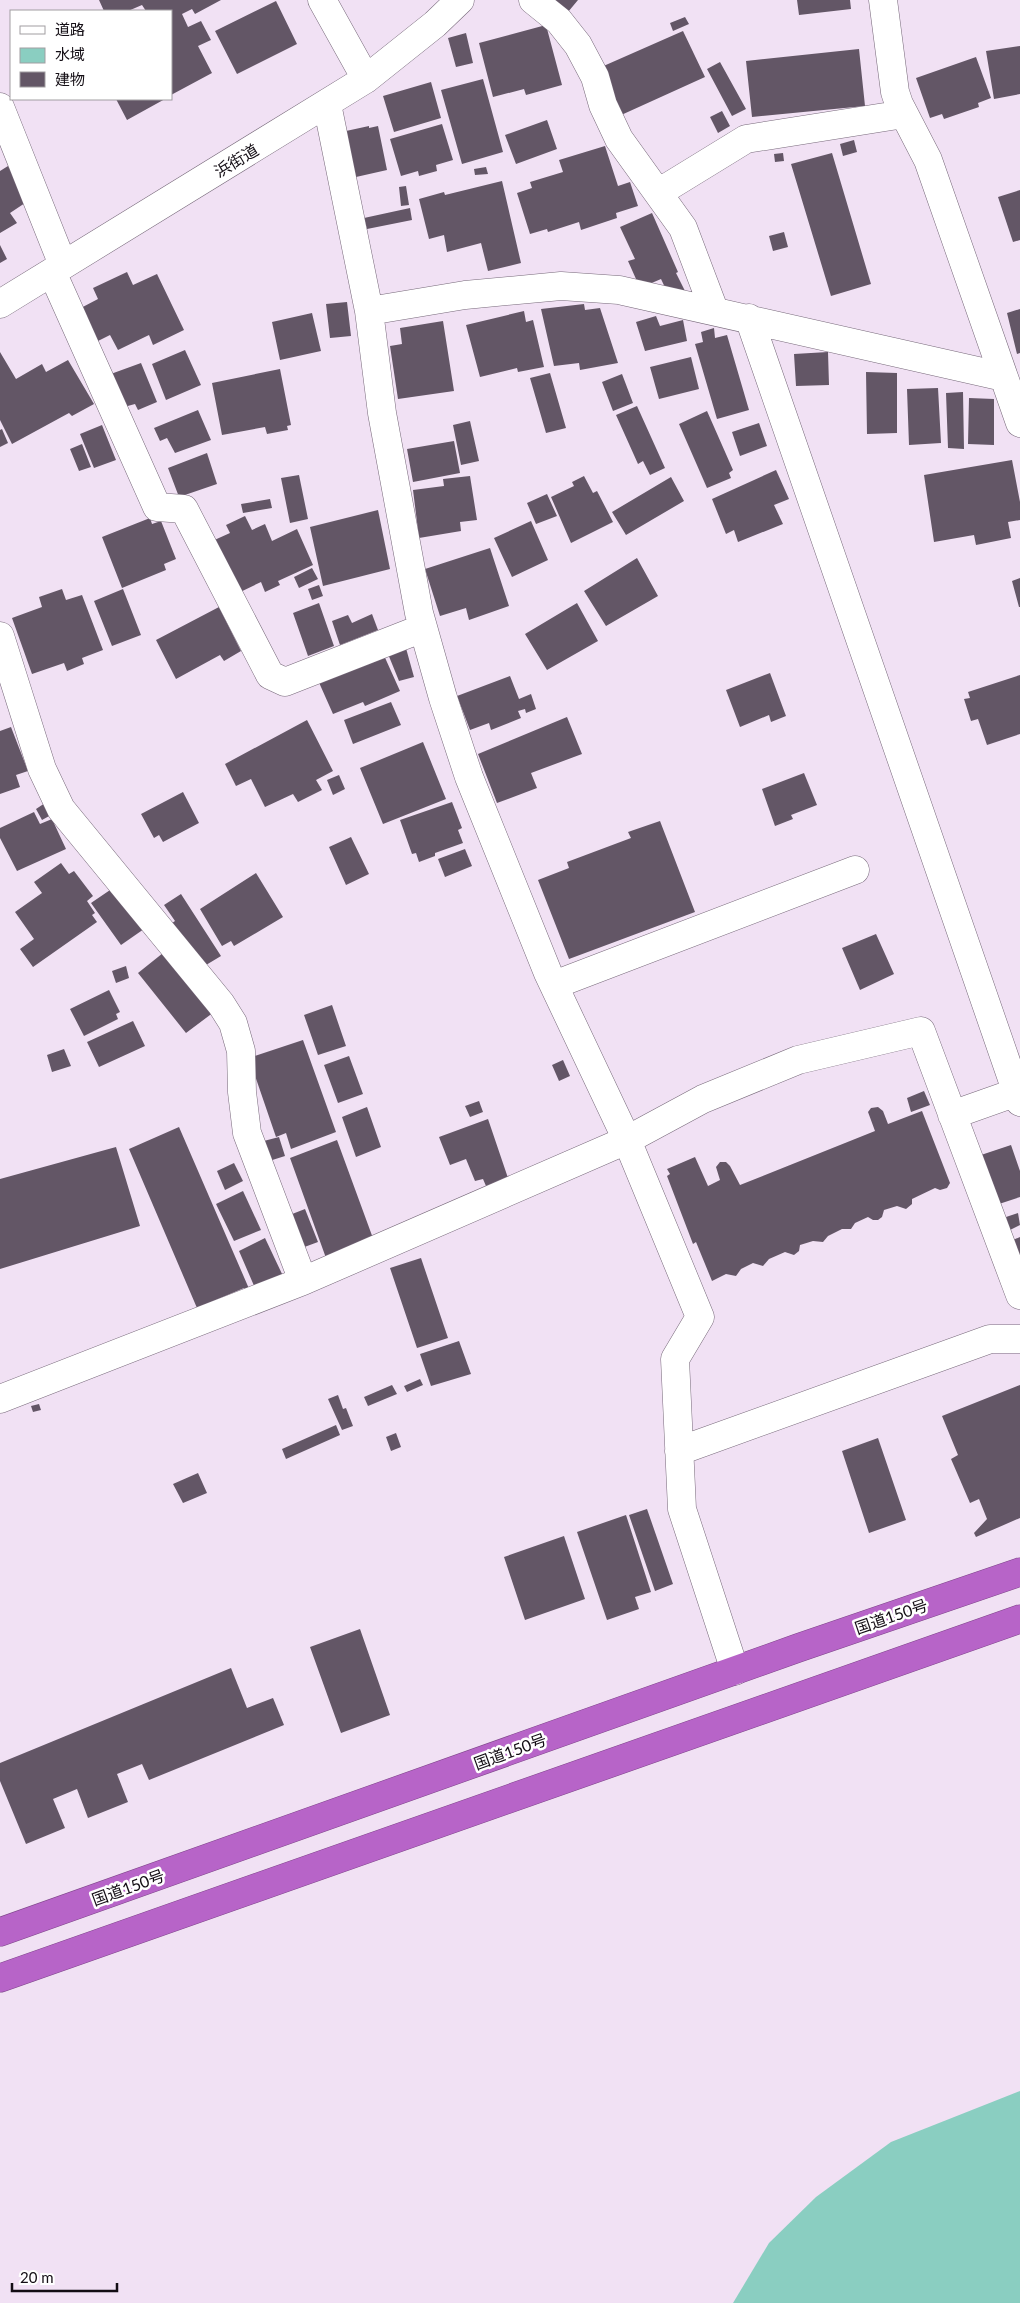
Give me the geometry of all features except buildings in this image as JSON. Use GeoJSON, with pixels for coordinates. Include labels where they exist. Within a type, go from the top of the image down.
{"type":"FeatureCollection","features":[{"type":"Feature","properties":{"kind":"highway","name":"国道150号"},"geometry":{"type":"LineString","coordinates":[[0,1932],[1020,1572]]}},
{"type":"Feature","properties":{"kind":"highway"},"geometry":{"type":"LineString","coordinates":[[0,1978],[1020,1620]]}},
{"type":"Feature","properties":{"kind":"street"},"geometry":{"type":"LineString","coordinates":[[322,0],[366,79]]}},
{"type":"Feature","properties":{"kind":"street","name":"浜街道"},"geometry":{"type":"LineString","coordinates":[[0,304],[366,79],[436,24],[460,0]]}},
{"type":"Feature","properties":{"kind":"street"},"geometry":{"type":"LineString","coordinates":[[533,0],[560,21],[578,45],[595,77],[603,105],[619,139],[683,228],[714,310]]}},
{"type":"Feature","properties":{"kind":"street"},"geometry":{"type":"LineString","coordinates":[[883,0],[895,92],[904,114],[928,160],[1020,423]]}},
{"type":"Feature","properties":{"kind":"street"},"geometry":{"type":"LineString","coordinates":[[327,104],[369,311],[382,413],[423,628],[443,698],[469,777],[554,986],[628,1140],[700,1317],[675,1359],[682,1509],[735,1671]]}},
{"type":"Feature","properties":{"kind":"street"},"geometry":{"type":"LineString","coordinates":[[0,107],[58,269],[157,507],[184,509],[270,675],[285,682],[423,628]]}},
{"type":"Feature","properties":{"kind":"street"},"geometry":{"type":"LineString","coordinates":[[658,193],[746,139],[904,114]]}},
{"type":"Feature","properties":{"kind":"street"},"geometry":{"type":"LineString","coordinates":[[369,311],[465,294],[561,286],[619,290],[1004,377]]}},
{"type":"Feature","properties":{"kind":"street"},"geometry":{"type":"LineString","coordinates":[[749,318],[1019,1095],[952,1114]]}},
{"type":"Feature","properties":{"kind":"street"},"geometry":{"type":"LineString","coordinates":[[0,636],[42,768],[61,809],[221,1004],[233,1023],[241,1051],[242,1092],[247,1133],[303,1281]]}},
{"type":"Feature","properties":{"kind":"street"},"geometry":{"type":"LineString","coordinates":[[554,986],[855,870]]}},
{"type":"Feature","properties":{"kind":"street"},"geometry":{"type":"LineString","coordinates":[[0,1399],[303,1281],[628,1140],[703,1099],[798,1060],[921,1031],[1020,1295]]}},
{"type":"Feature","properties":{"kind":"street"},"geometry":{"type":"LineString","coordinates":[[679,1451],[990,1339],[1020,1339]]}},
{"type":"Feature","properties":{"kind":"water"},"geometry":{"type":"Polygon","coordinates":[[[1020,2091],[1020,2303],[733,2303],[769,2243],[816,2197],[891,2142],[1020,2091]]]}}]}
